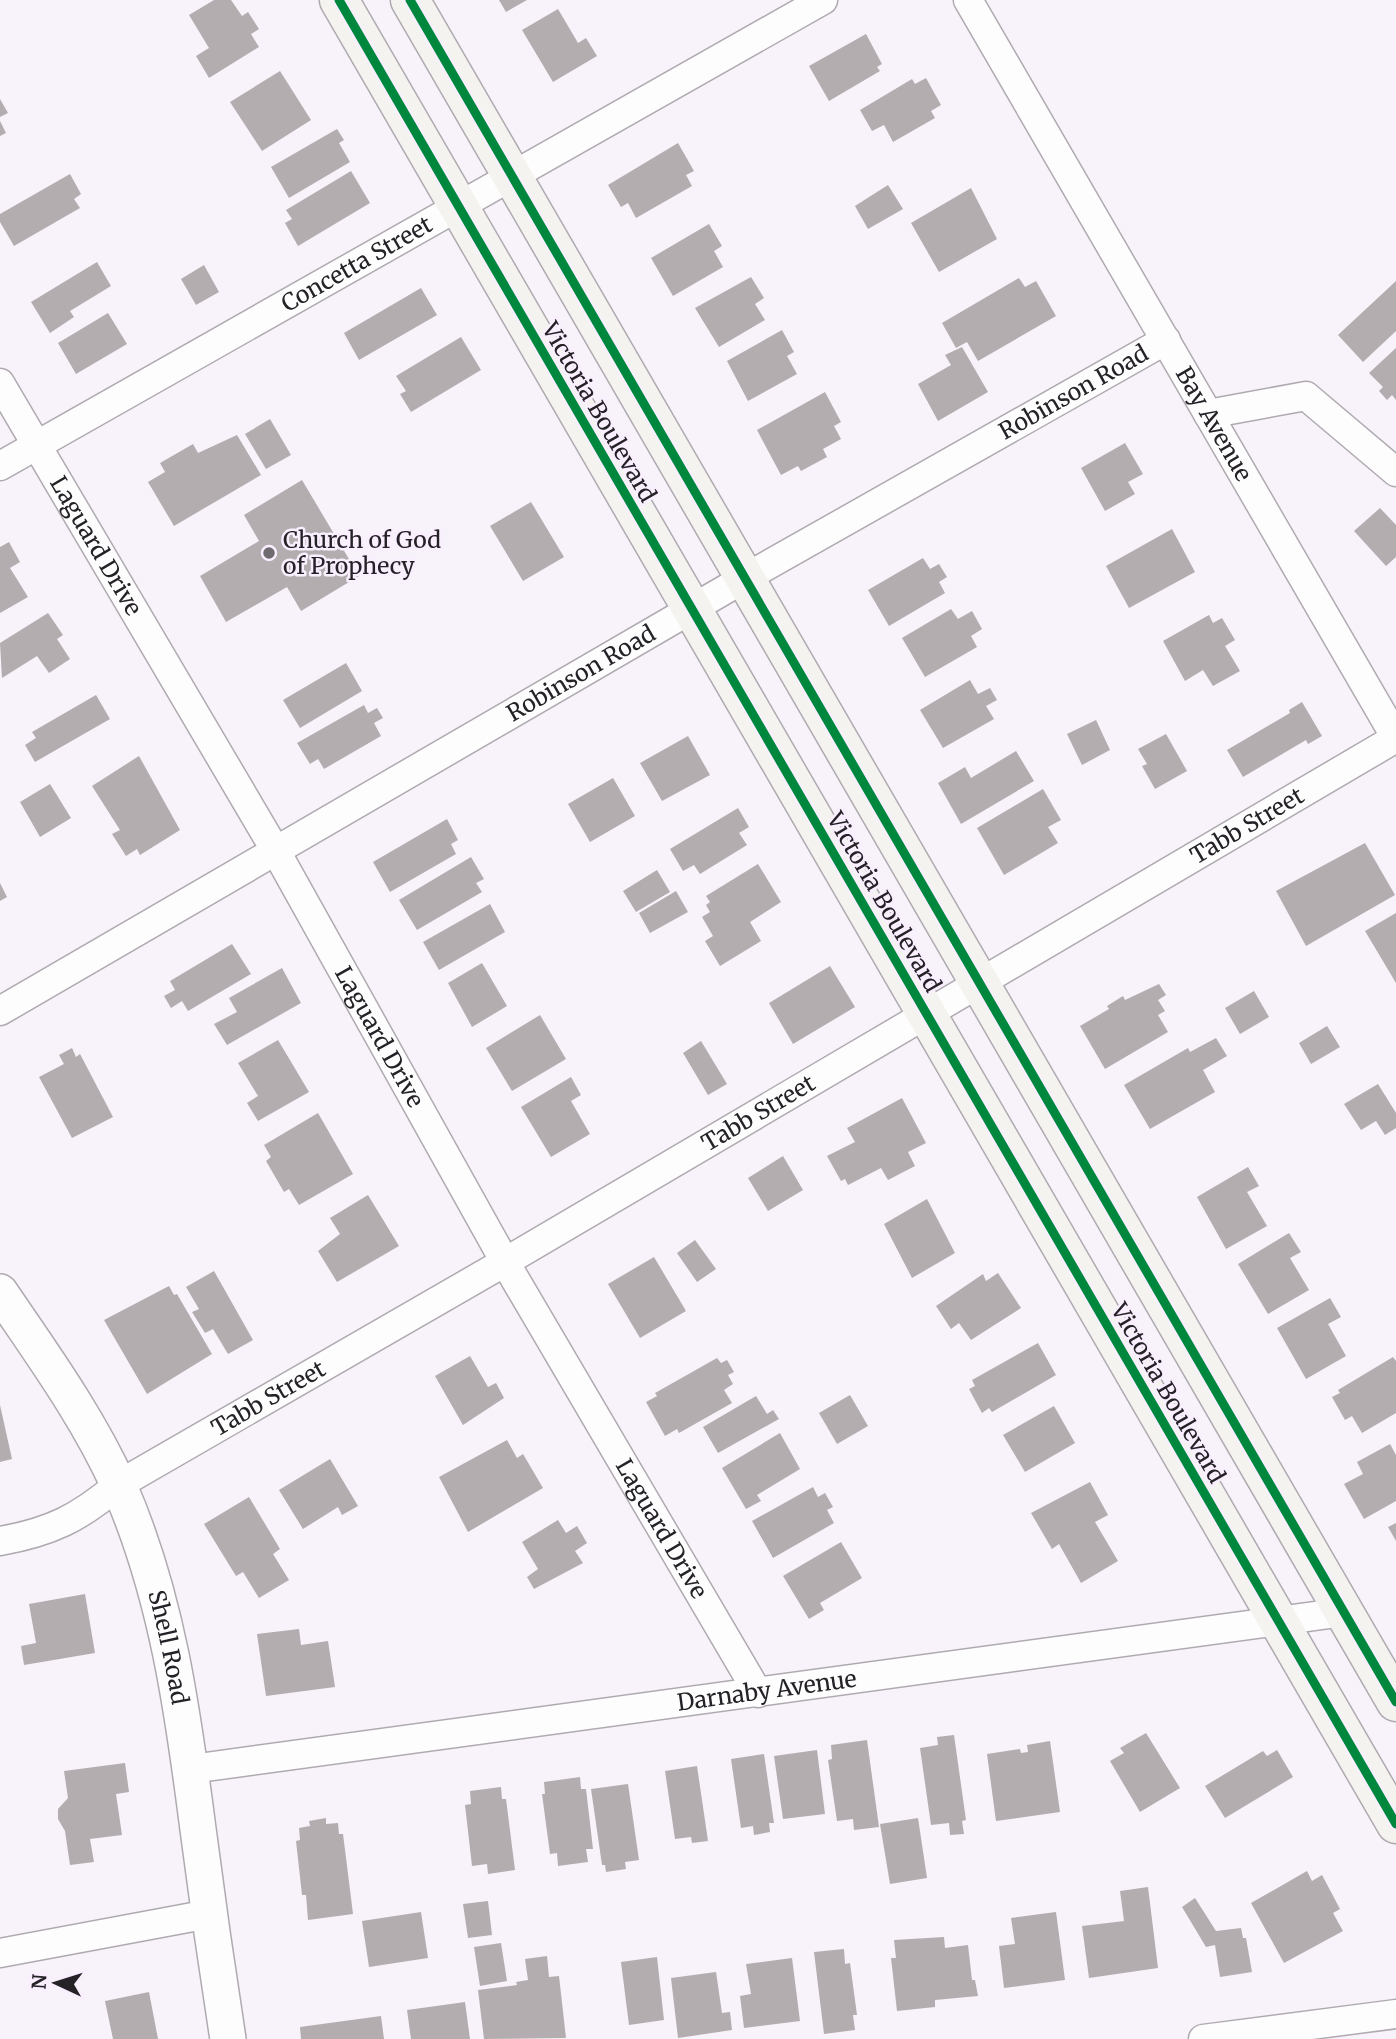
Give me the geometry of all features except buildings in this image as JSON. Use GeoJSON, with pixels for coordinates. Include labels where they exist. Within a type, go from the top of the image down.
{"type":"FeatureCollection","features":[{"type":"Feature","properties":{"kind":"main road","name":"Victoria Boulevard"},"geometry":{"type":"LineString","coordinates":[[339,0],[1396,1824]]}},
{"type":"Feature","properties":{"kind":"main road","name":"Victoria Boulevard"},"geometry":{"type":"LineString","coordinates":[[411,0],[1396,1702]]}},
{"type":"Feature","properties":{"kind":"street","name":"Concetta Street"},"geometry":{"type":"LineString","coordinates":[[0,466],[823,0]]}},
{"type":"Feature","properties":{"kind":"street","name":"Bay Avenue"},"geometry":{"type":"LineString","coordinates":[[968,0],[1396,738]]}},
{"type":"Feature","properties":{"kind":"street","name":"Robinson Road"},"geometry":{"type":"LineString","coordinates":[[0,1011],[277,853],[745,578],[1166,340]]}},
{"type":"Feature","properties":{"kind":"street","name":"Laguard Drive"},"geometry":{"type":"LineString","coordinates":[[0,383],[277,853],[505,1262],[758,1693]]}},
{"type":"Feature","properties":{"kind":"street"},"geometry":{"type":"LineString","coordinates":[[1208,414],[1306,396],[1396,472]]}},
{"type":"Feature","properties":{"kind":"street","name":"Tabb Street"},"geometry":{"type":"LineString","coordinates":[[0,1541],[63,1525],[87,1512],[118,1485],[505,1262],[1396,738]]}},
{"type":"Feature","properties":{"kind":"street","name":"Shell Road"},"geometry":{"type":"LineString","coordinates":[[0,1292],[82,1419],[118,1485],[146,1556],[164,1617],[191,1769],[228,2039]]}},
{"type":"Feature","properties":{"kind":"street","name":"Darnaby Avenue"},"geometry":{"type":"LineString","coordinates":[[191,1769],[1280,1623],[1343,1612]]}},
{"type":"Feature","properties":{"kind":"street"},"geometry":{"type":"LineString","coordinates":[[0,1953],[209,1914]]}},
{"type":"Feature","properties":{"kind":"street"},"geometry":{"type":"LineString","coordinates":[[1203,2039],[1396,2014]]}},
{"type":"Feature","properties":{"kind":"cycle path"},"geometry":{"type":"LineString","coordinates":[[339,0],[1396,1824]]}},
{"type":"Feature","properties":{"kind":"cycle path"},"geometry":{"type":"LineString","coordinates":[[410,0],[1396,1702]]}},
{"type":"Feature","properties":{"kind":"place","name":"Church of God of Prophecy"},"geometry":{"type":"Point","coordinates":[269,553]}}]}
